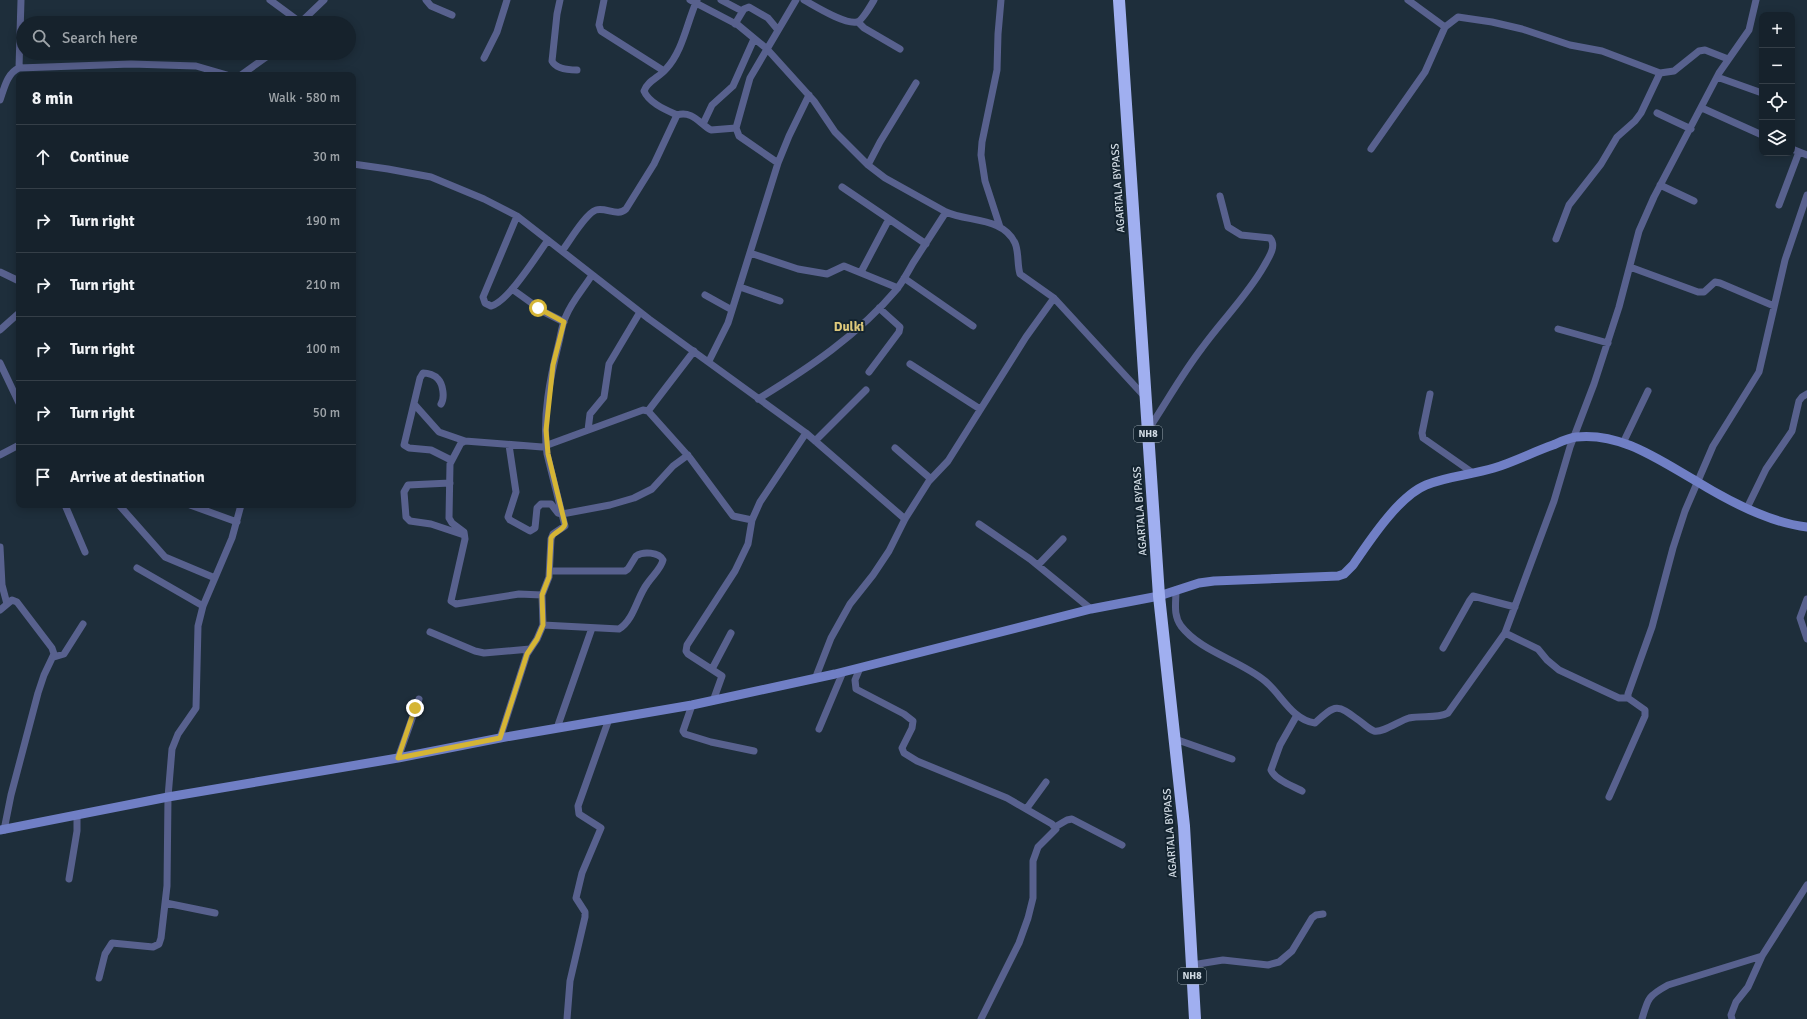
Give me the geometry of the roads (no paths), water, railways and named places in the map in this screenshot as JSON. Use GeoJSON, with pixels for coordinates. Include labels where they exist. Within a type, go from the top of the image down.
{"type":"FeatureCollection","features":[{"type":"Feature","properties":{"kind":"highway","name":"AGARTALA BYPASS"},"geometry":{"type":"LineString","coordinates":[[1119,0],[1159,596],[1175,740],[1186,867],[1195,1019]]}},
{"type":"Feature","properties":{"kind":"street"},"geometry":{"type":"LineString","coordinates":[[21,0],[21,16]]}},
{"type":"Feature","properties":{"kind":"street"},"geometry":{"type":"LineString","coordinates":[[270,0],[291,16]]}},
{"type":"Feature","properties":{"kind":"street"},"geometry":{"type":"LineString","coordinates":[[307,16],[324,0]]}},
{"type":"Feature","properties":{"kind":"street"},"geometry":{"type":"LineString","coordinates":[[426,0],[431,6],[452,15]]}},
{"type":"Feature","properties":{"kind":"street"},"geometry":{"type":"LineString","coordinates":[[484,58],[497,32],[507,0]]}},
{"type":"Feature","properties":{"kind":"street"},"geometry":{"type":"LineString","coordinates":[[560,0],[556,14],[552,61],[555,65],[566,69],[577,70]]}},
{"type":"Feature","properties":{"kind":"street"},"geometry":{"type":"LineString","coordinates":[[604,0],[599,25],[601,31],[664,71]]}},
{"type":"Feature","properties":{"kind":"street"},"geometry":{"type":"LineString","coordinates":[[721,0],[742,11]]}},
{"type":"Feature","properties":{"kind":"street"},"geometry":{"type":"LineString","coordinates":[[778,163],[739,136],[736,128],[750,78],[796,0]]}},
{"type":"Feature","properties":{"kind":"street"},"geometry":{"type":"LineString","coordinates":[[804,0],[842,19],[858,22],[864,28],[900,49]]}},
{"type":"Feature","properties":{"kind":"street"},"geometry":{"type":"LineString","coordinates":[[858,22],[874,0]]}},
{"type":"Feature","properties":{"kind":"street"},"geometry":{"type":"LineString","coordinates":[[1000,227],[985,182],[981,155],[982,142],[997,70],[1001,0]]}},
{"type":"Feature","properties":{"kind":"street"},"geometry":{"type":"LineString","coordinates":[[1408,0],[1445,27]]}},
{"type":"Feature","properties":{"kind":"street"},"geometry":{"type":"LineString","coordinates":[[1176,590],[1175,609],[1177,619],[1188,633],[1207,647],[1264,680],[1297,714],[1309,722],[1315,723],[1329,710],[1340,708],[1375,731],[1382,731],[1409,718],[1443,716],[1448,714],[1504,633],[1554,501],[1574,437],[1608,343],[1639,231],[1660,185],[1691,129],[1717,77],[1728,59],[1743,41],[1749,30],[1756,0]]}},
{"type":"Feature","properties":{"kind":"street"},"geometry":{"type":"LineString","coordinates":[[736,128],[711,130],[693,116],[677,115],[659,106],[646,95],[644,91],[648,85],[664,71],[678,51],[694,1],[734,24],[766,49],[809,95],[835,132],[868,165],[885,178],[946,212],[1000,227],[1010,235],[1015,242],[1020,274],[1054,298],[1146,397]]}},
{"type":"Feature","properties":{"kind":"street"},"geometry":{"type":"LineString","coordinates":[[734,24],[746,7],[752,8],[768,18],[778,30]]}},
{"type":"Feature","properties":{"kind":"street"},"geometry":{"type":"LineString","coordinates":[[1371,149],[1425,72],[1445,27],[1458,17],[1492,22],[1522,29],[1570,46],[1602,51],[1660,73],[1674,71],[1699,51],[1705,50],[1728,59]]}},
{"type":"Feature","properties":{"kind":"street"},"geometry":{"type":"LineString","coordinates":[[703,124],[712,105],[733,86],[754,39]]}},
{"type":"Feature","properties":{"kind":"street"},"geometry":{"type":"LineString","coordinates":[[19,60],[19,68]]}},
{"type":"Feature","properties":{"kind":"street"},"geometry":{"type":"LineString","coordinates":[[245,72],[262,60]]}},
{"type":"Feature","properties":{"kind":"street"},"geometry":{"type":"LineString","coordinates":[[0,100],[12,73],[19,68],[131,64],[196,66],[207,72]]}},
{"type":"Feature","properties":{"kind":"street"},"geometry":{"type":"LineString","coordinates":[[1556,239],[1569,205],[1601,164],[1612,143],[1641,113],[1660,73]]}},
{"type":"Feature","properties":{"kind":"street"},"geometry":{"type":"LineString","coordinates":[[1717,77],[1759,92]]}},
{"type":"Feature","properties":{"kind":"street"},"geometry":{"type":"LineString","coordinates":[[868,165],[880,142],[916,83]]}},
{"type":"Feature","properties":{"kind":"street"},"geometry":{"type":"LineString","coordinates":[[709,361],[728,323],[778,163],[809,95]]}},
{"type":"Feature","properties":{"kind":"street"},"geometry":{"type":"LineString","coordinates":[[1702,108],[1759,134]]}},
{"type":"Feature","properties":{"kind":"street"},"geometry":{"type":"LineString","coordinates":[[1657,113],[1691,129]]}},
{"type":"Feature","properties":{"kind":"street"},"geometry":{"type":"LineString","coordinates":[[562,251],[593,212],[602,209],[619,213],[626,209],[654,164],[677,115]]}},
{"type":"Feature","properties":{"kind":"street"},"geometry":{"type":"LineString","coordinates":[[1795,150],[1807,155]]}},
{"type":"Feature","properties":{"kind":"street"},"geometry":{"type":"LineString","coordinates":[[1779,205],[1799,152]]}},
{"type":"Feature","properties":{"kind":"street"},"geometry":{"type":"LineString","coordinates":[[356,164],[431,178],[484,199],[517,216],[640,312],[709,361],[815,441],[905,519]]}},
{"type":"Feature","properties":{"kind":"street"},"geometry":{"type":"LineString","coordinates":[[1660,185],[1694,201]]}},
{"type":"Feature","properties":{"kind":"street"},"geometry":{"type":"LineString","coordinates":[[842,187],[926,244]]}},
{"type":"Feature","properties":{"kind":"street"},"geometry":{"type":"LineString","coordinates":[[1628,698],[1628,694],[1652,627],[1673,548],[1685,511],[1713,446],[1759,372],[1785,260],[1807,195]]}},
{"type":"Feature","properties":{"kind":"street"},"geometry":{"type":"LineString","coordinates":[[1148,430],[1202,348],[1243,296],[1264,266],[1273,246],[1273,242],[1270,238],[1241,235],[1228,227],[1220,196]]}},
{"type":"Feature","properties":{"kind":"street"},"geometry":{"type":"LineString","coordinates":[[758,399],[828,353],[856,330],[879,308],[898,288],[946,212]]}},
{"type":"Feature","properties":{"kind":"street"},"geometry":{"type":"LineString","coordinates":[[517,216],[483,297],[483,300],[487,305],[495,305],[512,288],[548,240]]}},
{"type":"Feature","properties":{"kind":"street"},"geometry":{"type":"LineString","coordinates":[[861,272],[889,219]]}},
{"type":"Feature","properties":{"kind":"street"},"geometry":{"type":"LineString","coordinates":[[750,253],[798,269],[828,274],[844,266],[898,288]]}},
{"type":"Feature","properties":{"kind":"street"},"geometry":{"type":"LineString","coordinates":[[1630,267],[1698,292],[1704,292],[1715,282],[1720,283],[1774,306]]}},
{"type":"Feature","properties":{"kind":"street"},"geometry":{"type":"LineString","coordinates":[[0,272],[16,280]]}},
{"type":"Feature","properties":{"kind":"street"},"geometry":{"type":"LineString","coordinates":[[500,738],[527,654],[543,625],[542,595],[550,571],[551,538],[553,534],[565,526],[546,446],[547,412],[552,372],[564,322],[592,275]]}},
{"type":"Feature","properties":{"kind":"street"},"geometry":{"type":"LineString","coordinates":[[904,278],[973,326]]}},
{"type":"Feature","properties":{"kind":"street"},"geometry":{"type":"LineString","coordinates":[[740,287],[780,301]]}},
{"type":"Feature","properties":{"kind":"street"},"geometry":{"type":"LineString","coordinates":[[512,288],[544,312],[564,322]]}},
{"type":"Feature","properties":{"kind":"street"},"geometry":{"type":"LineString","coordinates":[[705,295],[732,310]]}},
{"type":"Feature","properties":{"kind":"street"},"geometry":{"type":"LineString","coordinates":[[815,679],[831,638],[850,604],[889,552],[905,519],[931,479],[948,461],[1026,337],[1054,298]]}},
{"type":"Feature","properties":{"kind":"street"},"geometry":{"type":"LineString","coordinates":[[869,372],[899,332],[900,327],[879,308]]}},
{"type":"Feature","properties":{"kind":"street"},"geometry":{"type":"LineString","coordinates":[[588,430],[590,414],[604,397],[609,364],[640,312]]}},
{"type":"Feature","properties":{"kind":"street"},"geometry":{"type":"LineString","coordinates":[[0,330],[16,316]]}},
{"type":"Feature","properties":{"kind":"street"},"geometry":{"type":"LineString","coordinates":[[1558,329],[1608,343]]}},
{"type":"Feature","properties":{"kind":"street"},"geometry":{"type":"LineString","coordinates":[[648,411],[694,351]]}},
{"type":"Feature","properties":{"kind":"street"},"geometry":{"type":"LineString","coordinates":[[0,363],[16,397]]}},
{"type":"Feature","properties":{"kind":"street"},"geometry":{"type":"LineString","coordinates":[[910,364],[980,409]]}},
{"type":"Feature","properties":{"kind":"street"},"geometry":{"type":"LineString","coordinates":[[441,404],[444,396],[439,379],[423,373],[420,378],[404,445],[409,448],[431,450],[451,460]]}},
{"type":"Feature","properties":{"kind":"street"},"geometry":{"type":"LineString","coordinates":[[815,441],[866,390]]}},
{"type":"Feature","properties":{"kind":"street"},"geometry":{"type":"LineString","coordinates":[[1623,443],[1648,391]]}},
{"type":"Feature","properties":{"kind":"street"},"geometry":{"type":"LineString","coordinates":[[1430,394],[1422,433],[1423,438],[1473,473]]}},
{"type":"Feature","properties":{"kind":"street"},"geometry":{"type":"LineString","coordinates":[[1747,508],[1766,470],[1792,431],[1799,401],[1807,394]]}},
{"type":"Feature","properties":{"kind":"street"},"geometry":{"type":"LineString","coordinates":[[414,405],[439,432],[464,441],[509,445],[546,446],[643,410],[648,411],[688,455],[733,516],[752,520]]}},
{"type":"Feature","properties":{"kind":"street"},"geometry":{"type":"LineString","coordinates":[[713,701],[722,676],[688,654],[686,651],[687,646],[735,571],[748,544],[752,520],[760,502],[806,434]]}},
{"type":"Feature","properties":{"kind":"street"},"geometry":{"type":"LineString","coordinates":[[0,610],[12,600],[17,602],[52,648],[54,657],[44,675],[38,693],[2,830],[168,797],[398,758],[500,738],[713,701],[815,679],[1091,609],[1159,596],[1214,580],[1338,576],[1344,574],[1353,565],[1397,507],[1412,493],[1441,480],[1494,468],[1574,437],[1590,436],[1623,443],[1649,453],[1697,482],[1747,508],[1775,520],[1807,527]]}},
{"type":"Feature","properties":{"kind":"street"},"geometry":{"type":"LineString","coordinates":[[464,441],[459,444],[451,460],[449,518],[464,535],[464,545],[451,600],[456,604],[519,594],[542,595]]}},
{"type":"Feature","properties":{"kind":"street"},"geometry":{"type":"LineString","coordinates":[[509,445],[516,487],[514,498],[508,514],[510,520],[528,530],[533,530],[538,506],[547,503],[553,505],[558,513],[562,514],[610,505],[652,489],[673,466],[688,455]]}},
{"type":"Feature","properties":{"kind":"street"},"geometry":{"type":"LineString","coordinates":[[0,456],[16,447]]}},
{"type":"Feature","properties":{"kind":"street"},"geometry":{"type":"LineString","coordinates":[[895,448],[931,479]]}},
{"type":"Feature","properties":{"kind":"street"},"geometry":{"type":"LineString","coordinates":[[450,483],[408,485],[404,492],[406,517],[410,521],[431,524],[464,535]]}},
{"type":"Feature","properties":{"kind":"street"},"geometry":{"type":"LineString","coordinates":[[67,508],[85,552]]}},
{"type":"Feature","properties":{"kind":"street"},"geometry":{"type":"LineString","coordinates":[[122,508],[165,557],[216,578]]}},
{"type":"Feature","properties":{"kind":"street"},"geometry":{"type":"LineString","coordinates":[[198,508],[237,522]]}},
{"type":"Feature","properties":{"kind":"street"},"geometry":{"type":"LineString","coordinates":[[99,978],[105,954],[112,943],[153,947],[159,944],[163,931],[168,855],[168,797],[172,749],[174,740],[196,708],[198,626],[203,606],[232,538],[240,508]]}},
{"type":"Feature","properties":{"kind":"street"},"geometry":{"type":"LineString","coordinates":[[978,524],[1038,565],[1062,584],[1078,600],[1091,609]]}},
{"type":"Feature","properties":{"kind":"street"},"geometry":{"type":"LineString","coordinates":[[1038,565],[1063,539]]}},
{"type":"Feature","properties":{"kind":"street"},"geometry":{"type":"LineString","coordinates":[[0,547],[2,585],[7,604]]}},
{"type":"Feature","properties":{"kind":"street"},"geometry":{"type":"LineString","coordinates":[[543,625],[592,628],[619,628],[623,626],[627,622],[642,591],[663,563],[662,558],[651,554],[640,553],[636,556],[628,570],[625,571],[550,571]]}},
{"type":"Feature","properties":{"kind":"street"},"geometry":{"type":"LineString","coordinates":[[137,568],[203,606]]}},
{"type":"Feature","properties":{"kind":"street"},"geometry":{"type":"LineString","coordinates":[[1443,648],[1473,596],[1514,607]]}},
{"type":"Feature","properties":{"kind":"street"},"geometry":{"type":"LineString","coordinates":[[1807,599],[1800,618],[1807,639]]}},
{"type":"Feature","properties":{"kind":"street"},"geometry":{"type":"LineString","coordinates":[[54,657],[64,654],[83,624]]}},
{"type":"Feature","properties":{"kind":"street"},"geometry":{"type":"LineString","coordinates":[[557,728],[592,628]]}},
{"type":"Feature","properties":{"kind":"street"},"geometry":{"type":"LineString","coordinates":[[430,632],[475,651],[484,653],[530,649]]}},
{"type":"Feature","properties":{"kind":"street"},"geometry":{"type":"LineString","coordinates":[[712,669],[731,633]]}},
{"type":"Feature","properties":{"kind":"street"},"geometry":{"type":"LineString","coordinates":[[1504,633],[1538,649],[1547,660],[1559,670],[1619,698],[1628,698],[1645,710],[1645,716],[1609,796]]}},
{"type":"Feature","properties":{"kind":"street"},"geometry":{"type":"LineString","coordinates":[[860,668],[855,680],[856,689],[904,714],[913,721],[912,728],[902,748],[904,753],[917,761],[986,789],[1026,808],[1055,827]]}},
{"type":"Feature","properties":{"kind":"street"},"geometry":{"type":"LineString","coordinates":[[819,729],[843,672]]}},
{"type":"Feature","properties":{"kind":"street"},"geometry":{"type":"LineString","coordinates":[[398,758],[419,699]]}},
{"type":"Feature","properties":{"kind":"street"},"geometry":{"type":"LineString","coordinates":[[692,705],[684,725],[683,731],[686,734],[710,742],[754,751]]}},
{"type":"Feature","properties":{"kind":"street"},"geometry":{"type":"LineString","coordinates":[[1297,714],[1280,745],[1271,770],[1278,778],[1302,791]]}},
{"type":"Feature","properties":{"kind":"street"},"geometry":{"type":"LineString","coordinates":[[567,1019],[570,981],[585,917],[585,912],[576,898],[582,873],[601,828],[579,814],[578,806],[609,719]]}},
{"type":"Feature","properties":{"kind":"street"},"geometry":{"type":"LineString","coordinates":[[1175,740],[1232,759]]}},
{"type":"Feature","properties":{"kind":"street"},"geometry":{"type":"LineString","coordinates":[[1026,808],[1046,782]]}},
{"type":"Feature","properties":{"kind":"street"},"geometry":{"type":"LineString","coordinates":[[69,879],[77,815]]}},
{"type":"Feature","properties":{"kind":"street"},"geometry":{"type":"LineString","coordinates":[[981,1019],[1019,943],[1028,918],[1032,898],[1035,855],[1043,840],[1054,832],[1055,827],[1067,820],[1072,819],[1122,845]]}},
{"type":"Feature","properties":{"kind":"street"},"geometry":{"type":"LineString","coordinates":[[1732,1019],[1731,1015],[1736,1002],[1748,987],[1762,956],[1807,885]]}},
{"type":"Feature","properties":{"kind":"street"},"geometry":{"type":"LineString","coordinates":[[166,903],[215,913]]}},
{"type":"Feature","properties":{"kind":"street"},"geometry":{"type":"LineString","coordinates":[[1192,965],[1223,960],[1268,965],[1279,962],[1292,951],[1312,918],[1316,914],[1323,914]]}},
{"type":"Feature","properties":{"kind":"street"},"geometry":{"type":"LineString","coordinates":[[1642,1019],[1649,998],[1655,992],[1668,985],[1762,956]]}},
{"type":"Feature","properties":{"kind":"district","name":"Dulki"},"geometry":{"type":"Point","coordinates":[849,327]}}]}
